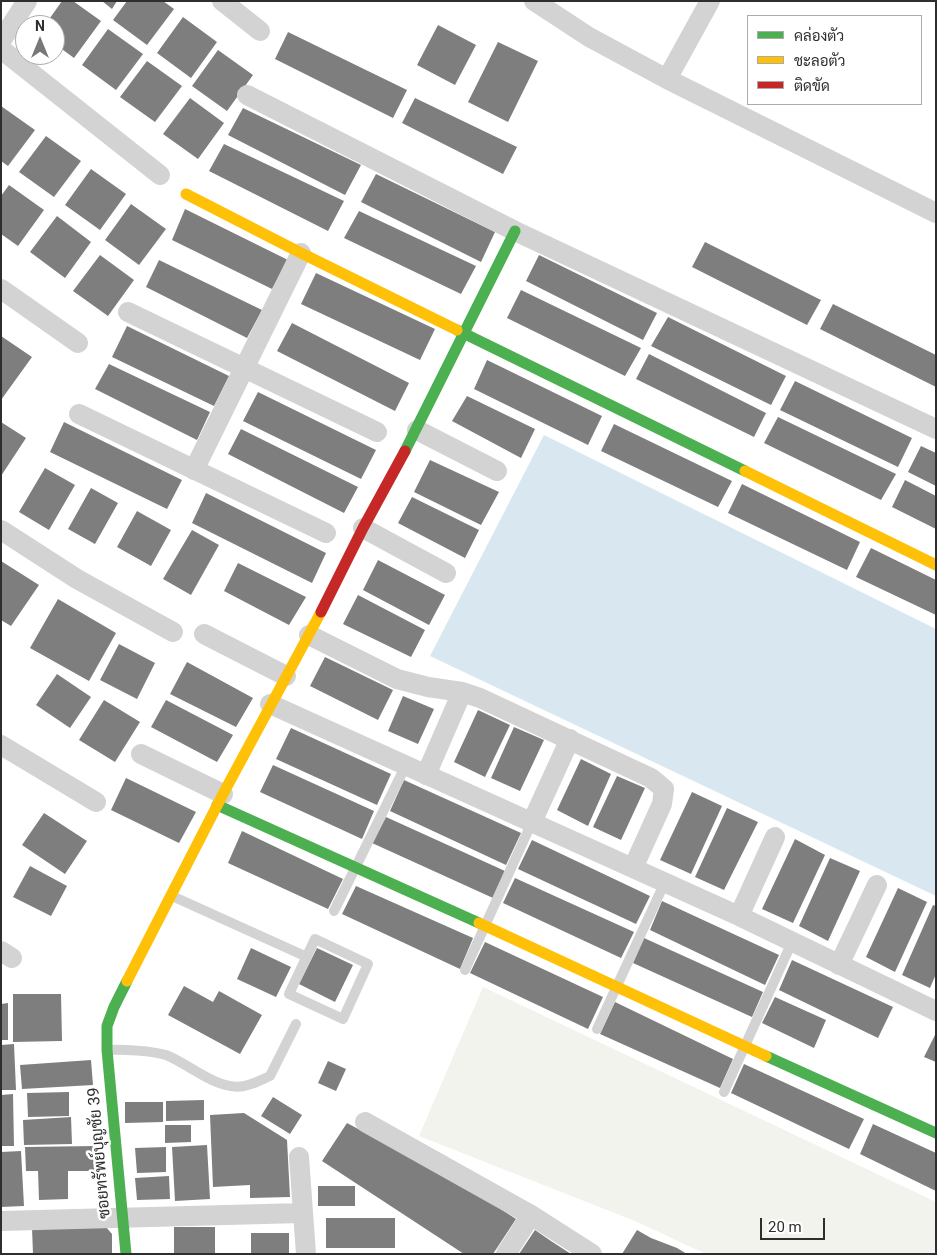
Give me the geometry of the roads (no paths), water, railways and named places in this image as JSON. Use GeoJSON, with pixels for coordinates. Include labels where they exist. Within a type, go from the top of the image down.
{"type":"FeatureCollection","features":[{"type":"Feature","properties":{"kind":"street"},"geometry":{"type":"LineString","coordinates":[[1,41],[27,1]]}},
{"type":"Feature","properties":{"kind":"street"},"geometry":{"type":"LineString","coordinates":[[222,1],[260,31]]}},
{"type":"Feature","properties":{"kind":"street"},"geometry":{"type":"LineString","coordinates":[[534,1],[589,37],[667,79],[936,213]]}},
{"type":"Feature","properties":{"kind":"street"},"geometry":{"type":"LineString","coordinates":[[667,79],[710,1]]}},
{"type":"Feature","properties":{"kind":"street"},"geometry":{"type":"LineString","coordinates":[[1,49],[160,175]]}},
{"type":"Feature","properties":{"kind":"street"},"geometry":{"type":"LineString","coordinates":[[247,95],[515,231],[936,429]]}},
{"type":"Feature","properties":{"kind":"street"},"geometry":{"type":"LineString","coordinates":[[186,194],[301,253],[936,565]]}},
{"type":"Feature","properties":{"kind":"street","name":"ซอยทรัพย์บุญชัย 39"},"geometry":{"type":"LineString","coordinates":[[126,1254],[107,1050],[107,1026],[114,1007],[270,704],[309,635],[363,528],[418,430],[515,231]]}},
{"type":"Feature","properties":{"kind":"street"},"geometry":{"type":"LineString","coordinates":[[194,470],[301,253]]}},
{"type":"Feature","properties":{"kind":"street"},"geometry":{"type":"LineString","coordinates":[[1,289],[78,343]]}},
{"type":"Feature","properties":{"kind":"street"},"geometry":{"type":"LineString","coordinates":[[128,312],[377,432]]}},
{"type":"Feature","properties":{"kind":"street"},"geometry":{"type":"LineString","coordinates":[[79,414],[326,533]]}},
{"type":"Feature","properties":{"kind":"street"},"geometry":{"type":"LineString","coordinates":[[418,430],[497,471]]}},
{"type":"Feature","properties":{"kind":"street"},"geometry":{"type":"LineString","coordinates":[[363,528],[446,573]]}},
{"type":"Feature","properties":{"kind":"street"},"geometry":{"type":"LineString","coordinates":[[1,530],[77,579],[173,632]]}},
{"type":"Feature","properties":{"kind":"street"},"geometry":{"type":"LineString","coordinates":[[204,634],[286,676]]}},
{"type":"Feature","properties":{"kind":"street"},"geometry":{"type":"LineString","coordinates":[[309,635],[397,679],[428,687],[462,692],[480,698],[651,778],[664,789],[662,804],[633,868]]}},
{"type":"Feature","properties":{"kind":"street"},"geometry":{"type":"LineString","coordinates":[[426,775],[462,692]]}},
{"type":"Feature","properties":{"kind":"street"},"geometry":{"type":"LineString","coordinates":[[270,704],[665,882],[936,1011]]}},
{"type":"Feature","properties":{"kind":"street"},"geometry":{"type":"LineString","coordinates":[[532,822],[570,739]]}},
{"type":"Feature","properties":{"kind":"street"},"geometry":{"type":"LineString","coordinates":[[1,745],[96,802]]}},
{"type":"Feature","properties":{"kind":"street"},"geometry":{"type":"LineString","coordinates":[[141,754],[220,799],[355,867],[936,1133]]}},
{"type":"Feature","properties":{"kind":"street"},"geometry":{"type":"LineString","coordinates":[[738,916],[775,837]]}},
{"type":"Feature","properties":{"kind":"street"},"geometry":{"type":"LineString","coordinates":[[839,965],[877,885]]}},
{"type":"Feature","properties":{"kind":"street"},"geometry":{"type":"LineString","coordinates":[[365,1122],[531,1215],[592,1254]]}},
{"type":"Feature","properties":{"kind":"street"},"geometry":{"type":"LineString","coordinates":[[299,1157],[306,1254]]}},
{"type":"Feature","properties":{"kind":"street"},"geometry":{"type":"LineString","coordinates":[[1,1221],[302,1213]]}},
{"type":"Feature","properties":{"kind":"street"},"geometry":{"type":"LineString","coordinates":[[506,1254],[531,1215]]}},
{"type":"Feature","properties":{"kind":"lane"},"geometry":{"type":"LineString","coordinates":[[334,911],[406,766]]}},
{"type":"Feature","properties":{"kind":"lane"},"geometry":{"type":"LineString","coordinates":[[465,970],[532,822]]}},
{"type":"Feature","properties":{"kind":"lane"},"geometry":{"type":"LineString","coordinates":[[597,1029],[665,882]]}},
{"type":"Feature","properties":{"kind":"lane"},"geometry":{"type":"LineString","coordinates":[[171,896],[307,957]]}},
{"type":"Feature","properties":{"kind":"lane"},"geometry":{"type":"LineString","coordinates":[[315,940],[368,964],[343,1019],[290,994],[307,957],[315,940]]}},
{"type":"Feature","properties":{"kind":"lane"},"geometry":{"type":"LineString","coordinates":[[724,1092],[792,942]]}},
{"type":"Feature","properties":{"kind":"lane"},"geometry":{"type":"LineString","coordinates":[[107,1050],[166,1055],[213,1080],[231,1086],[247,1086],[270,1076],[296,1024]]}}]}
